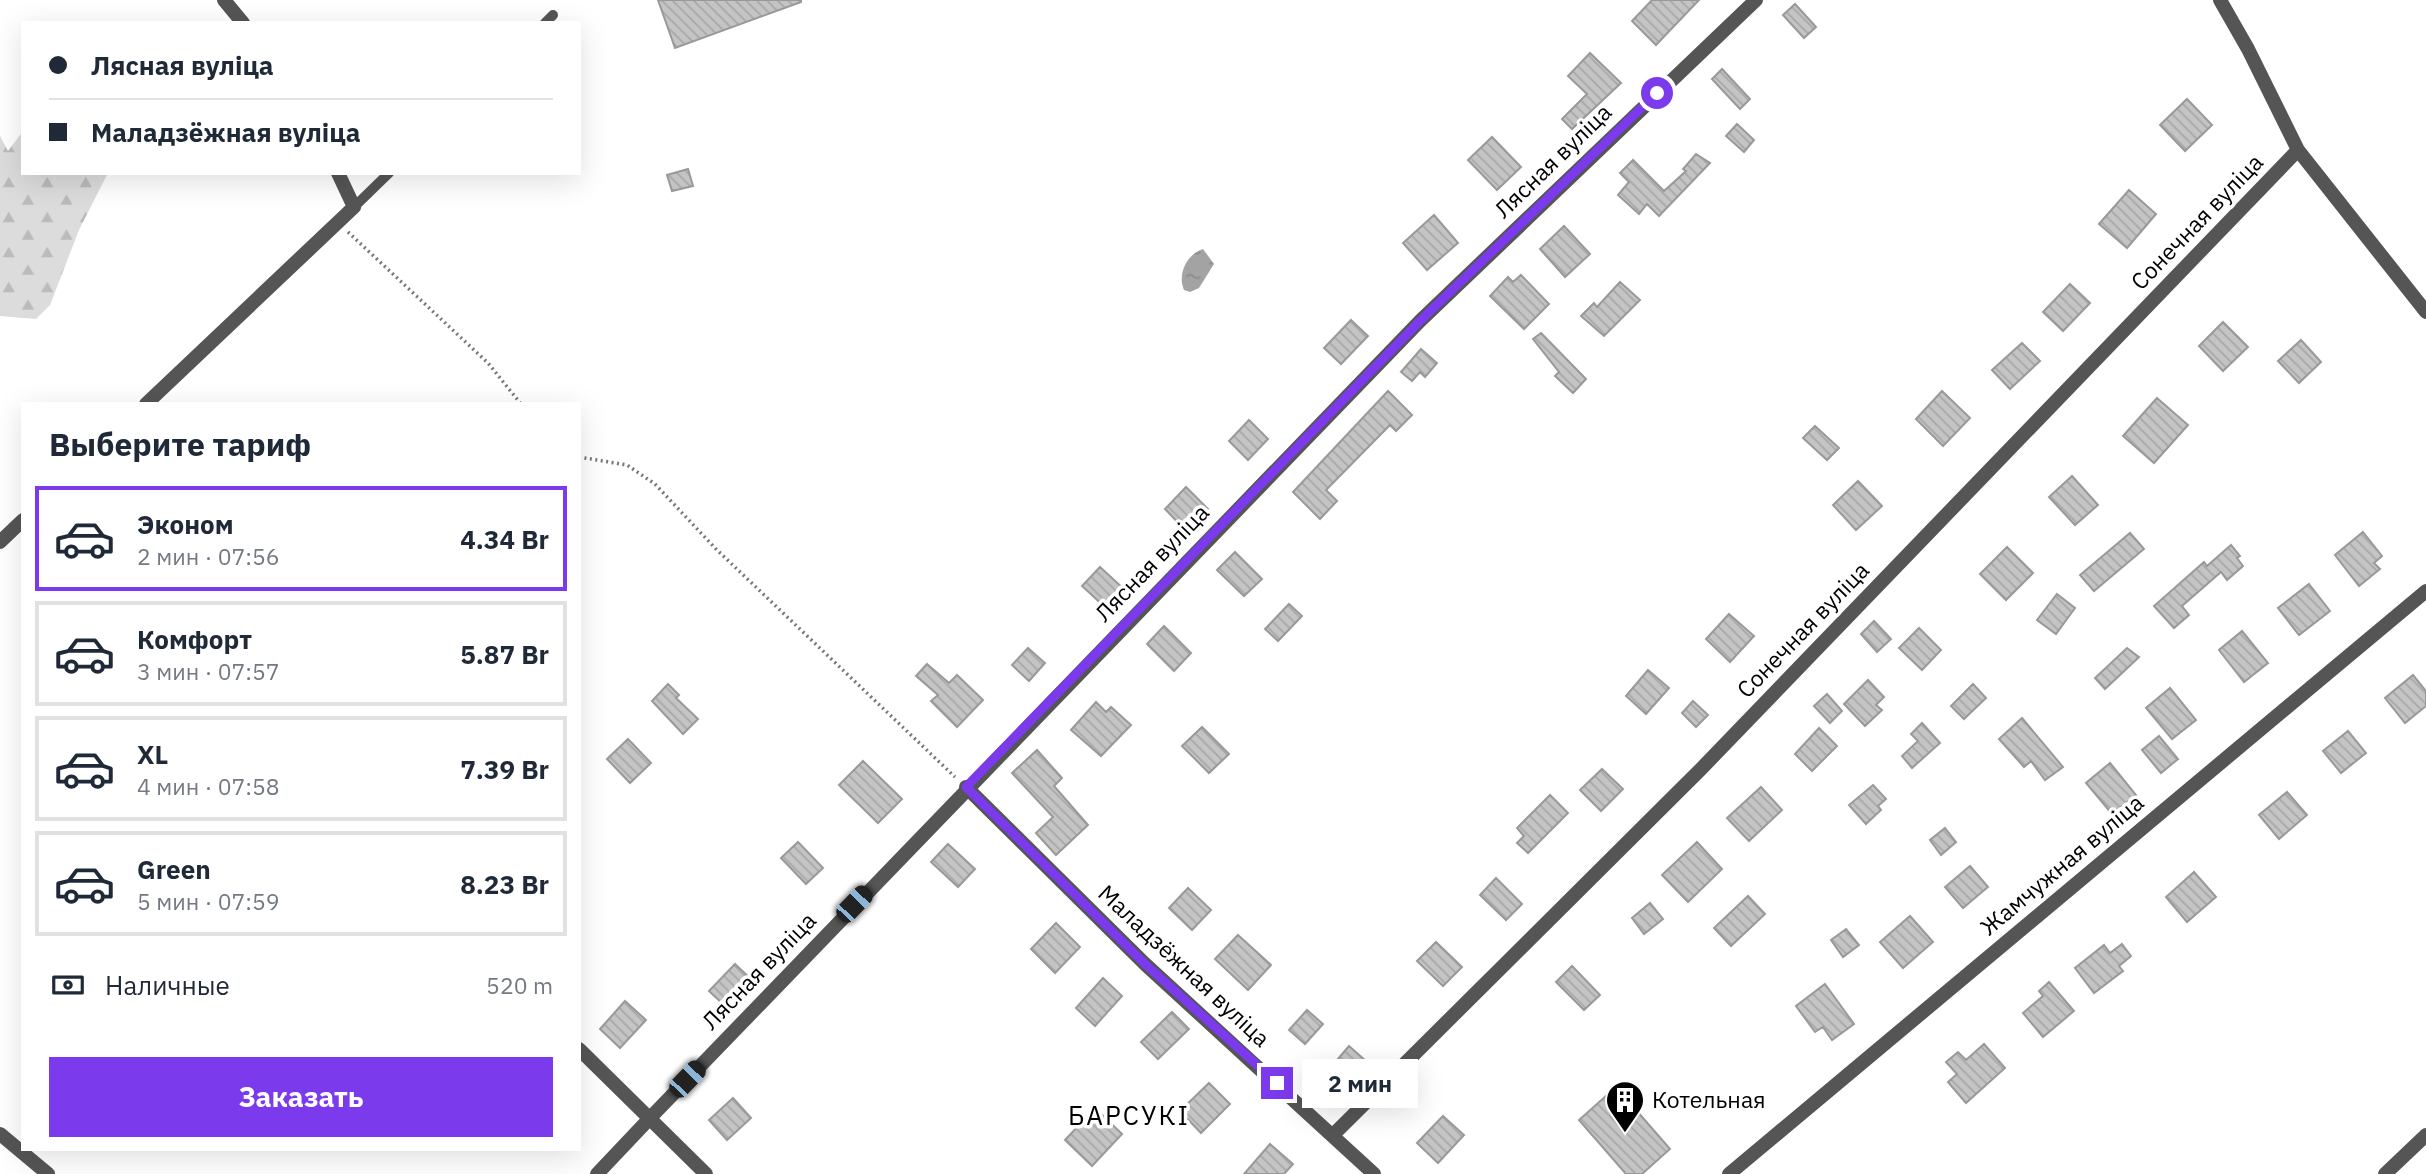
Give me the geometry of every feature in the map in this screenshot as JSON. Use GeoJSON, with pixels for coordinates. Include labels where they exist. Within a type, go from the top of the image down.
{"type":"FeatureCollection","features":[{"type":"Feature","properties":{"kind":"street"},"geometry":{"type":"LineString","coordinates":[[224,0],[241,21]]}},
{"type":"Feature","properties":{"kind":"street","name":"Лясная вуліца"},"geometry":{"type":"LineString","coordinates":[[597,1174],[966,787],[1420,321],[1756,0]]}},
{"type":"Feature","properties":{"kind":"street"},"geometry":{"type":"LineString","coordinates":[[2220,0],[2298,150],[2426,312]]}},
{"type":"Feature","properties":{"kind":"street","name":"Сонечная вуліца"},"geometry":{"type":"LineString","coordinates":[[1334,1134],[1701,769],[2298,150]]}},
{"type":"Feature","properties":{"kind":"street"},"geometry":{"type":"LineString","coordinates":[[148,402],[354,207],[339,175]]}},
{"type":"Feature","properties":{"kind":"street"},"geometry":{"type":"LineString","coordinates":[[0,542],[21,522]]}},
{"type":"Feature","properties":{"kind":"street","name":"Жамчужная вуліца"},"geometry":{"type":"LineString","coordinates":[[1729,1174],[2426,591]]}},
{"type":"Feature","properties":{"kind":"street","name":"Маладзёжная вуліца"},"geometry":{"type":"LineString","coordinates":[[966,787],[1145,964],[1334,1134],[1374,1174]]}},
{"type":"Feature","properties":{"kind":"street"},"geometry":{"type":"LineString","coordinates":[[581,1051],[706,1174]]}},
{"type":"Feature","properties":{"kind":"street"},"geometry":{"type":"LineString","coordinates":[[0,1133],[21,1151]]}},
{"type":"Feature","properties":{"kind":"street"},"geometry":{"type":"LineString","coordinates":[[2385,1174],[2426,1135]]}},
{"type":"Feature","properties":{"kind":"street"},"geometry":{"type":"LineString","coordinates":[[21,1151],[48,1174]]}},
{"type":"Feature","properties":{"kind":"lane"},"geometry":{"type":"LineString","coordinates":[[354,207],[387,175]]}},
{"type":"Feature","properties":{"kind":"path"},"geometry":{"type":"LineString","coordinates":[[339,223],[488,363],[519,402]]}},
{"type":"Feature","properties":{"kind":"path"},"geometry":{"type":"LineString","coordinates":[[581,457],[628,465],[655,484],[716,549],[966,787]]}},
{"type":"Feature","properties":{"kind":"green space"},"geometry":{"type":"Polygon","coordinates":[[[21,134],[21,175],[107,175],[79,230],[50,305],[36,319],[0,316],[0,136],[8,151],[21,134]]]}},
{"type":"Feature","properties":{"kind":"water"},"geometry":{"type":"Polygon","coordinates":[[[1203,249],[1214,264],[1199,288],[1190,292],[1184,290],[1182,278],[1185,265],[1192,255],[1203,249]]]}},
{"type":"Feature","properties":{"kind":"building"},"geometry":{"type":"Polygon","coordinates":[[[658,0],[801,0],[801,2],[675,48],[658,0]]]}},
{"type":"Feature","properties":{"kind":"building"},"geometry":{"type":"Polygon","coordinates":[[[1652,0],[1699,0],[1656,45],[1632,21],[1652,0]]]}},
{"type":"Feature","properties":{"kind":"building"},"geometry":{"type":"Polygon","coordinates":[[[1795,4],[1816,27],[1804,38],[1783,15],[1795,4]]]}},
{"type":"Feature","properties":{"kind":"building"},"geometry":{"type":"Polygon","coordinates":[[[1590,53],[1621,83],[1572,129],[1562,119],[1587,94],[1568,76],[1590,53]]]}},
{"type":"Feature","properties":{"kind":"building"},"geometry":{"type":"Polygon","coordinates":[[[1722,69],[1750,99],[1740,109],[1712,79],[1722,69]]]}},
{"type":"Feature","properties":{"kind":"building"},"geometry":{"type":"Polygon","coordinates":[[[2187,99],[2212,125],[2185,151],[2160,125],[2187,99]]]}},
{"type":"Feature","properties":{"kind":"building"},"geometry":{"type":"Polygon","coordinates":[[[1737,124],[1754,140],[1744,152],[1726,136],[1737,124]]]}},
{"type":"Feature","properties":{"kind":"building"},"geometry":{"type":"Polygon","coordinates":[[[1492,137],[1521,167],[1497,190],[1468,160],[1492,137]]]}},
{"type":"Feature","properties":{"kind":"building"},"geometry":{"type":"Polygon","coordinates":[[[1696,154],[1710,163],[1659,216],[1647,204],[1639,214],[1618,195],[1629,182],[1620,173],[1633,160],[1664,191],[1686,171],[1683,169],[1696,154]]]}},
{"type":"Feature","properties":{"kind":"building"},"geometry":{"type":"Polygon","coordinates":[[[688,169],[693,186],[672,191],[667,175],[688,169]]]}},
{"type":"Feature","properties":{"kind":"building"},"geometry":{"type":"Polygon","coordinates":[[[2129,190],[2156,214],[2127,248],[2099,224],[2129,190]]]}},
{"type":"Feature","properties":{"kind":"building"},"geometry":{"type":"Polygon","coordinates":[[[1434,215],[1458,243],[1427,270],[1403,243],[1434,215]]]}},
{"type":"Feature","properties":{"kind":"building"},"geometry":{"type":"Polygon","coordinates":[[[1564,226],[1590,254],[1565,277],[1540,249],[1564,226]]]}},
{"type":"Feature","properties":{"kind":"building"},"geometry":{"type":"Polygon","coordinates":[[[1521,275],[1549,304],[1524,329],[1490,296],[1508,277],[1513,282],[1521,275]]]}},
{"type":"Feature","properties":{"kind":"building"},"geometry":{"type":"Polygon","coordinates":[[[1620,282],[1640,300],[1604,336],[1581,316],[1594,303],[1597,307],[1620,282]]]}},
{"type":"Feature","properties":{"kind":"building"},"geometry":{"type":"Polygon","coordinates":[[[2070,284],[2090,303],[2063,331],[2043,312],[2070,284]]]}},
{"type":"Feature","properties":{"kind":"building"},"geometry":{"type":"Polygon","coordinates":[[[1351,320],[1368,336],[1341,364],[1324,348],[1351,320]]]}},
{"type":"Feature","properties":{"kind":"building"},"geometry":{"type":"Polygon","coordinates":[[[2223,322],[2248,347],[2223,371],[2199,346],[2223,322]]]}},
{"type":"Feature","properties":{"kind":"building"},"geometry":{"type":"Polygon","coordinates":[[[1541,333],[1586,379],[1573,393],[1555,376],[1559,372],[1533,339],[1541,333]]]}},
{"type":"Feature","properties":{"kind":"building"},"geometry":{"type":"Polygon","coordinates":[[[2301,340],[2321,362],[2299,383],[2278,361],[2301,340]]]}},
{"type":"Feature","properties":{"kind":"building"},"geometry":{"type":"Polygon","coordinates":[[[2022,343],[2040,361],[2010,389],[1992,370],[2022,343]]]}},
{"type":"Feature","properties":{"kind":"building"},"geometry":{"type":"Polygon","coordinates":[[[1421,349],[1437,363],[1425,377],[1420,372],[1412,381],[1401,372],[1421,349]]]}},
{"type":"Feature","properties":{"kind":"building"},"geometry":{"type":"Polygon","coordinates":[[[1388,391],[1412,415],[1396,431],[1390,425],[1326,490],[1337,501],[1320,519],[1293,492],[1388,391]]]}},
{"type":"Feature","properties":{"kind":"building"},"geometry":{"type":"Polygon","coordinates":[[[1942,391],[1970,418],[1943,446],[1916,419],[1942,391]]]}},
{"type":"Feature","properties":{"kind":"building"},"geometry":{"type":"Polygon","coordinates":[[[2157,398],[2188,425],[2154,463],[2123,436],[2157,398]]]}},
{"type":"Feature","properties":{"kind":"building"},"geometry":{"type":"Polygon","coordinates":[[[1249,420],[1268,439],[1248,460],[1229,441],[1249,420]]]}},
{"type":"Feature","properties":{"kind":"building"},"geometry":{"type":"Polygon","coordinates":[[[1815,426],[1839,448],[1827,460],[1803,438],[1815,426]]]}},
{"type":"Feature","properties":{"kind":"building"},"geometry":{"type":"Polygon","coordinates":[[[2072,476],[2098,505],[2075,525],[2049,497],[2072,476]]]}},
{"type":"Feature","properties":{"kind":"building"},"geometry":{"type":"Polygon","coordinates":[[[1858,481],[1882,506],[1856,530],[1833,505],[1858,481]]]}},
{"type":"Feature","properties":{"kind":"building"},"geometry":{"type":"Polygon","coordinates":[[[1186,487],[1208,509],[1186,531],[1165,509],[1186,487]]]}},
{"type":"Feature","properties":{"kind":"building"},"geometry":{"type":"Polygon","coordinates":[[[2363,532],[2382,556],[2374,563],[2380,569],[2359,586],[2335,555],[2363,532]]]}},
{"type":"Feature","properties":{"kind":"building"},"geometry":{"type":"Polygon","coordinates":[[[2130,533],[2144,549],[2094,591],[2080,575],[2130,533]]]}},
{"type":"Feature","properties":{"kind":"building"},"geometry":{"type":"Polygon","coordinates":[[[2231,545],[2240,556],[2237,558],[2243,566],[2227,580],[2221,572],[2182,606],[2189,615],[2174,628],[2154,606],[2204,562],[2207,566],[2231,545]]]}},
{"type":"Feature","properties":{"kind":"building"},"geometry":{"type":"Polygon","coordinates":[[[2007,547],[2033,573],[2006,600],[1980,574],[2007,547]]]}},
{"type":"Feature","properties":{"kind":"building"},"geometry":{"type":"Polygon","coordinates":[[[1235,552],[1262,579],[1244,596],[1217,570],[1235,552]]]}},
{"type":"Feature","properties":{"kind":"building"},"geometry":{"type":"Polygon","coordinates":[[[1100,567],[1125,590],[1107,609],[1082,586],[1100,567]]]}},
{"type":"Feature","properties":{"kind":"building"},"geometry":{"type":"Polygon","coordinates":[[[2309,584],[2330,611],[2299,635],[2278,608],[2309,584]]]}},
{"type":"Feature","properties":{"kind":"building"},"geometry":{"type":"Polygon","coordinates":[[[2057,594],[2075,608],[2056,634],[2037,620],[2057,594]]]}},
{"type":"Feature","properties":{"kind":"building"},"geometry":{"type":"Polygon","coordinates":[[[1289,604],[1302,616],[1278,641],[1265,629],[1289,604]]]}},
{"type":"Feature","properties":{"kind":"building"},"geometry":{"type":"Polygon","coordinates":[[[1729,614],[1754,636],[1730,662],[1706,639],[1729,614]]]}},
{"type":"Feature","properties":{"kind":"building"},"geometry":{"type":"Polygon","coordinates":[[[1874,621],[1891,639],[1877,652],[1861,634],[1874,621]]]}},
{"type":"Feature","properties":{"kind":"building"},"geometry":{"type":"Polygon","coordinates":[[[1164,626],[1191,653],[1174,671],[1147,644],[1164,626]]]}},
{"type":"Feature","properties":{"kind":"building"},"geometry":{"type":"Polygon","coordinates":[[[1919,628],[1941,650],[1922,670],[1899,648],[1919,628]]]}},
{"type":"Feature","properties":{"kind":"building"},"geometry":{"type":"Polygon","coordinates":[[[2242,631],[2268,663],[2244,682],[2219,650],[2242,631]]]}},
{"type":"Feature","properties":{"kind":"building"},"geometry":{"type":"Polygon","coordinates":[[[1028,648],[1045,663],[1029,681],[1012,665],[1028,648]]]}},
{"type":"Feature","properties":{"kind":"building"},"geometry":{"type":"Polygon","coordinates":[[[2127,648],[2139,657],[2105,689],[2095,678],[2127,648]]]}},
{"type":"Feature","properties":{"kind":"building"},"geometry":{"type":"Polygon","coordinates":[[[927,664],[949,683],[957,675],[983,700],[957,727],[931,701],[938,695],[916,676],[927,664]]]}},
{"type":"Feature","properties":{"kind":"building"},"geometry":{"type":"Polygon","coordinates":[[[1648,670],[1669,688],[1646,714],[1626,696],[1648,670]]]}},
{"type":"Feature","properties":{"kind":"building"},"geometry":{"type":"Polygon","coordinates":[[[2413,675],[2426,691],[2426,706],[2405,723],[2385,698],[2413,675]]]}},
{"type":"Feature","properties":{"kind":"building"},"geometry":{"type":"Polygon","coordinates":[[[1868,680],[1884,697],[1876,705],[1882,710],[1865,726],[1844,704],[1868,680]]]}},
{"type":"Feature","properties":{"kind":"building"},"geometry":{"type":"Polygon","coordinates":[[[668,684],[679,695],[676,698],[698,719],[683,734],[652,701],[668,684]]]}},
{"type":"Feature","properties":{"kind":"building"},"geometry":{"type":"Polygon","coordinates":[[[1973,684],[1986,698],[1964,719],[1951,706],[1973,684]]]}},
{"type":"Feature","properties":{"kind":"building"},"geometry":{"type":"Polygon","coordinates":[[[2170,688],[2196,720],[2172,739],[2146,708],[2170,688]]]}},
{"type":"Feature","properties":{"kind":"building"},"geometry":{"type":"Polygon","coordinates":[[[1827,694],[1842,711],[1830,723],[1814,706],[1827,694]]]}},
{"type":"Feature","properties":{"kind":"building"},"geometry":{"type":"Polygon","coordinates":[[[1693,701],[1708,715],[1696,727],[1682,713],[1693,701]]]}},
{"type":"Feature","properties":{"kind":"building"},"geometry":{"type":"Polygon","coordinates":[[[1096,702],[1106,712],[1111,707],[1131,725],[1101,756],[1071,730],[1096,702]]]}},
{"type":"Feature","properties":{"kind":"building"},"geometry":{"type":"Polygon","coordinates":[[[2022,718],[2063,767],[2045,780],[2031,761],[2024,767],[1999,739],[2022,718]]]}},
{"type":"Feature","properties":{"kind":"building"},"geometry":{"type":"Polygon","coordinates":[[[1922,723],[1940,743],[1912,768],[1902,756],[1918,741],[1911,734],[1922,723]]]}},
{"type":"Feature","properties":{"kind":"building"},"geometry":{"type":"Polygon","coordinates":[[[1202,727],[1229,754],[1209,773],[1182,746],[1202,727]]]}},
{"type":"Feature","properties":{"kind":"building"},"geometry":{"type":"Polygon","coordinates":[[[1819,728],[1837,746],[1812,771],[1795,754],[1819,728]]]}},
{"type":"Feature","properties":{"kind":"building"},"geometry":{"type":"Polygon","coordinates":[[[2348,731],[2366,753],[2341,773],[2323,751],[2348,731]]]}},
{"type":"Feature","properties":{"kind":"building"},"geometry":{"type":"Polygon","coordinates":[[[2159,736],[2178,759],[2161,773],[2142,750],[2159,736]]]}},
{"type":"Feature","properties":{"kind":"building"},"geometry":{"type":"Polygon","coordinates":[[[628,739],[651,763],[630,783],[607,759],[628,739]]]}},
{"type":"Feature","properties":{"kind":"building"},"geometry":{"type":"Polygon","coordinates":[[[1037,750],[1062,778],[1054,786],[1088,825],[1056,855],[1036,833],[1053,817],[1012,773],[1037,750]]]}},
{"type":"Feature","properties":{"kind":"building"},"geometry":{"type":"Polygon","coordinates":[[[863,761],[902,799],[878,823],[839,785],[863,761]]]}},
{"type":"Feature","properties":{"kind":"building"},"geometry":{"type":"Polygon","coordinates":[[[2110,763],[2136,795],[2112,814],[2086,783],[2110,763]]]}},
{"type":"Feature","properties":{"kind":"building"},"geometry":{"type":"Polygon","coordinates":[[[1602,769],[1623,789],[1601,811],[1580,790],[1602,769]]]}},
{"type":"Feature","properties":{"kind":"building"},"geometry":{"type":"Polygon","coordinates":[[[1873,785],[1886,799],[1878,806],[1881,810],[1866,824],[1849,805],[1873,785]]]}},
{"type":"Feature","properties":{"kind":"building"},"geometry":{"type":"Polygon","coordinates":[[[1761,787],[1782,810],[1749,841],[1727,818],[1761,787]]]}},
{"type":"Feature","properties":{"kind":"building"},"geometry":{"type":"Polygon","coordinates":[[[2287,792],[2307,815],[2279,839],[2259,815],[2287,792]]]}},
{"type":"Feature","properties":{"kind":"building"},"geometry":{"type":"Polygon","coordinates":[[[1550,795],[1568,813],[1528,853],[1517,843],[1524,836],[1517,828],[1550,795]]]}},
{"type":"Feature","properties":{"kind":"building"},"geometry":{"type":"Polygon","coordinates":[[[1945,828],[1956,842],[1941,855],[1930,840],[1945,828]]]}},
{"type":"Feature","properties":{"kind":"building"},"geometry":{"type":"Polygon","coordinates":[[[798,842],[823,868],[806,884],[781,858],[798,842]]]}},
{"type":"Feature","properties":{"kind":"building"},"geometry":{"type":"Polygon","coordinates":[[[1697,842],[1722,869],[1688,902],[1662,875],[1697,842]]]}},
{"type":"Feature","properties":{"kind":"building"},"geometry":{"type":"Polygon","coordinates":[[[948,844],[975,869],[958,887],[931,862],[948,844]]]}},
{"type":"Feature","properties":{"kind":"building"},"geometry":{"type":"Polygon","coordinates":[[[1970,866],[1988,887],[1963,908],[1945,887],[1970,866]]]}},
{"type":"Feature","properties":{"kind":"building"},"geometry":{"type":"Polygon","coordinates":[[[2194,872],[2216,897],[2187,922],[2166,897],[2194,872]]]}},
{"type":"Feature","properties":{"kind":"building"},"geometry":{"type":"Polygon","coordinates":[[[1496,878],[1522,904],[1506,920],[1480,895],[1496,878]]]}},
{"type":"Feature","properties":{"kind":"building"},"geometry":{"type":"Polygon","coordinates":[[[1188,888],[1211,910],[1192,930],[1169,908],[1188,888]]]}},
{"type":"Feature","properties":{"kind":"building"},"geometry":{"type":"Polygon","coordinates":[[[1748,896],[1765,914],[1731,946],[1714,928],[1748,896]]]}},
{"type":"Feature","properties":{"kind":"building"},"geometry":{"type":"Polygon","coordinates":[[[1650,903],[1663,919],[1644,934],[1632,918],[1650,903]]]}},
{"type":"Feature","properties":{"kind":"building"},"geometry":{"type":"Polygon","coordinates":[[[1910,916],[1933,942],[1903,968],[1880,942],[1910,916]]]}},
{"type":"Feature","properties":{"kind":"building"},"geometry":{"type":"Polygon","coordinates":[[[1056,923],[1080,947],[1055,973],[1031,949],[1056,923]]]}},
{"type":"Feature","properties":{"kind":"building"},"geometry":{"type":"Polygon","coordinates":[[[1846,929],[1859,945],[1843,957],[1831,940],[1846,929]]]}},
{"type":"Feature","properties":{"kind":"building"},"geometry":{"type":"Polygon","coordinates":[[[1238,935],[1271,965],[1248,990],[1215,959],[1238,935]]]}},
{"type":"Feature","properties":{"kind":"building"},"geometry":{"type":"Polygon","coordinates":[[[1436,942],[1462,967],[1443,986],[1417,961],[1436,942]]]}},
{"type":"Feature","properties":{"kind":"building"},"geometry":{"type":"Polygon","coordinates":[[[2122,944],[2131,956],[2119,966],[2123,971],[2094,993],[2075,968],[2104,945],[2110,953],[2122,944]]]}},
{"type":"Feature","properties":{"kind":"building"},"geometry":{"type":"Polygon","coordinates":[[[735,964],[751,979],[725,1006],[709,991],[735,964]]]}},
{"type":"Feature","properties":{"kind":"building"},"geometry":{"type":"Polygon","coordinates":[[[1572,966],[1600,995],[1584,1010],[1556,982],[1572,966]]]}},
{"type":"Feature","properties":{"kind":"building"},"geometry":{"type":"Polygon","coordinates":[[[1103,978],[1122,996],[1095,1026],[1076,1008],[1103,978]]]}},
{"type":"Feature","properties":{"kind":"building"},"geometry":{"type":"Polygon","coordinates":[[[2049,982],[2074,1011],[2043,1037],[2023,1013],[2043,996],[2039,991],[2049,982]]]}},
{"type":"Feature","properties":{"kind":"building"},"geometry":{"type":"Polygon","coordinates":[[[1825,984],[1854,1024],[1832,1040],[1823,1027],[1815,1032],[1796,1006],[1825,984]]]}},
{"type":"Feature","properties":{"kind":"building"},"geometry":{"type":"Polygon","coordinates":[[[625,1001],[646,1020],[620,1048],[600,1029],[625,1001]]]}},
{"type":"Feature","properties":{"kind":"building"},"geometry":{"type":"Polygon","coordinates":[[[1307,1010],[1323,1024],[1305,1044],[1289,1030],[1307,1010]]]}},
{"type":"Feature","properties":{"kind":"building"},"geometry":{"type":"Polygon","coordinates":[[[1172,1012],[1189,1029],[1158,1059],[1141,1042],[1172,1012]]]}},
{"type":"Feature","properties":{"kind":"building"},"geometry":{"type":"Polygon","coordinates":[[[1984,1044],[2005,1068],[1966,1103],[1948,1082],[1957,1074],[1946,1062],[1958,1052],[1966,1060],[1984,1044]]]}},
{"type":"Feature","properties":{"kind":"building"},"geometry":{"type":"Polygon","coordinates":[[[1349,1046],[1375,1069],[1358,1089],[1332,1066],[1349,1046]]]}},
{"type":"Feature","properties":{"kind":"building"},"geometry":{"type":"Polygon","coordinates":[[[1209,1083],[1230,1104],[1201,1133],[1180,1111],[1209,1083]]]}},
{"type":"Feature","properties":{"kind":"building","name":"Котельная"},"geometry":{"type":"Polygon","coordinates":[[[1616,1087],[1670,1149],[1642,1174],[1626,1174],[1579,1120],[1616,1087]]]}},
{"type":"Feature","properties":{"kind":"building"},"geometry":{"type":"Polygon","coordinates":[[[733,1098],[751,1118],[727,1140],[709,1120],[733,1098]]]}},
{"type":"Feature","properties":{"kind":"building"},"geometry":{"type":"Polygon","coordinates":[[[1095,1108],[1122,1134],[1092,1166],[1065,1140],[1095,1108]]]}},
{"type":"Feature","properties":{"kind":"building"},"geometry":{"type":"Polygon","coordinates":[[[1443,1116],[1464,1135],[1438,1163],[1417,1143],[1443,1116]]]}},
{"type":"Feature","properties":{"kind":"building"},"geometry":{"type":"Polygon","coordinates":[[[1270,1144],[1293,1164],[1284,1174],[1244,1174],[1270,1144]]]}},
{"type":"Feature","properties":{"kind":"place","name":"Котельная"},"geometry":{"type":"Point","coordinates":[1625,1134]}},
{"type":"Feature","properties":{"kind":"district","name":"БАРСУКІ"},"geometry":{"type":"Point","coordinates":[1129,1116]}},
{"type":"Feature","properties":{"kind":"route"},"geometry":{"type":"LineString","coordinates":[[1277,1083],[1145,964],[966,787],[1420,321],[1657,93]]}}]}
